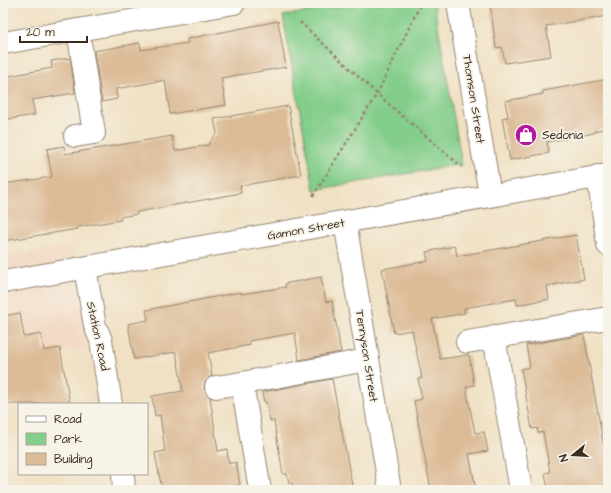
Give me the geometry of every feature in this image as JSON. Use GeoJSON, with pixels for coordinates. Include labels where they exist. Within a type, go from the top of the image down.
{"type":"FeatureCollection","features":[{"type":"Feature","properties":{"kind":"street"},"geometry":{"type":"LineString","coordinates":[[3,43],[229,3]]}},
{"type":"Feature","properties":{"kind":"street","name":"Thomson Street"},"geometry":{"type":"LineString","coordinates":[[458,3],[490,195]]}},
{"type":"Feature","properties":{"kind":"street"},"geometry":{"type":"LineString","coordinates":[[75,136],[94,133],[78,30]]}},
{"type":"Feature","properties":{"kind":"street","name":"Gamon Street"},"geometry":{"type":"LineString","coordinates":[[3,282],[603,176]]}},
{"type":"Feature","properties":{"kind":"street"},"geometry":{"type":"LineString","coordinates":[[603,176],[608,245]]}},
{"type":"Feature","properties":{"kind":"street","name":"Tennyson Street"},"geometry":{"type":"LineString","coordinates":[[345,222],[390,490]]}},
{"type":"Feature","properties":{"kind":"street","name":"Station Road"},"geometry":{"type":"LineString","coordinates":[[85,268],[95,326],[101,340],[111,403]]}},
{"type":"Feature","properties":{"kind":"street"},"geometry":{"type":"LineString","coordinates":[[467,342],[608,318]]}},
{"type":"Feature","properties":{"kind":"street"},"geometry":{"type":"LineString","coordinates":[[494,337],[521,490]]}},
{"type":"Feature","properties":{"kind":"street"},"geometry":{"type":"LineString","coordinates":[[216,387],[367,360]]}},
{"type":"Feature","properties":{"kind":"street"},"geometry":{"type":"LineString","coordinates":[[242,382],[260,490]]}},
{"type":"Feature","properties":{"kind":"street"},"geometry":{"type":"LineString","coordinates":[[123,475],[124,490]]}},
{"type":"Feature","properties":{"kind":"path"},"geometry":{"type":"LineString","coordinates":[[313,196],[377,94],[421,3]]}},
{"type":"Feature","properties":{"kind":"path"},"geometry":{"type":"LineString","coordinates":[[300,22],[377,94],[465,169]]}},
{"type":"Feature","properties":{"kind":"shaded area"},"geometry":{"type":"Polygon","coordinates":[[[72,246],[87,348],[3,361],[3,257],[72,246]]]}},
{"type":"Feature","properties":{"kind":"green space"},"geometry":{"type":"Polygon","coordinates":[[[356,3],[434,3],[462,164],[314,190],[283,16],[356,3]]]}},
{"type":"Feature","properties":{"kind":"building"},"geometry":{"type":"Polygon","coordinates":[[[490,3],[608,3],[608,16],[546,26],[551,56],[505,63],[502,47],[496,48],[490,3]]]}},
{"type":"Feature","properties":{"kind":"building"},"geometry":{"type":"Polygon","coordinates":[[[278,21],[286,67],[221,78],[226,105],[170,114],[165,80],[116,89],[117,99],[102,102],[94,51],[140,43],[141,50],[188,43],[187,39],[278,21]]]}},
{"type":"Feature","properties":{"kind":"building"},"geometry":{"type":"Polygon","coordinates":[[[70,58],[75,93],[32,100],[35,115],[3,120],[3,77],[52,68],[51,61],[70,58]]]}},
{"type":"Feature","properties":{"kind":"building"},"geometry":{"type":"Polygon","coordinates":[[[608,79],[608,128],[594,131],[594,133],[547,142],[549,153],[510,160],[502,118],[508,117],[505,101],[543,94],[543,91],[608,79]]]}},
{"type":"Feature","properties":{"kind":"building"},"geometry":{"type":"Polygon","coordinates":[[[288,106],[301,175],[240,186],[241,193],[137,212],[137,214],[120,217],[121,220],[77,227],[78,229],[3,241],[3,184],[52,177],[47,149],[64,146],[65,154],[172,136],[175,151],[208,145],[217,133],[214,119],[288,106]]]}},
{"type":"Feature","properties":{"kind":"building"},"geometry":{"type":"Polygon","coordinates":[[[576,235],[584,279],[547,286],[549,299],[517,305],[516,299],[464,308],[465,313],[432,319],[440,359],[469,355],[474,385],[466,387],[475,433],[484,432],[488,451],[469,454],[476,490],[431,490],[414,401],[422,399],[418,379],[422,378],[412,330],[394,333],[382,269],[428,261],[426,252],[455,246],[457,256],[576,235]]]}},
{"type":"Feature","properties":{"kind":"building"},"geometry":{"type":"Polygon","coordinates":[[[321,277],[326,302],[332,301],[341,352],[299,360],[295,333],[249,341],[250,345],[208,353],[212,375],[205,382],[204,389],[210,397],[218,451],[227,449],[229,464],[236,462],[240,485],[209,490],[162,490],[155,453],[165,451],[160,415],[155,416],[152,396],[183,391],[176,352],[134,359],[128,324],[148,320],[146,310],[241,292],[241,294],[286,287],[285,284],[288,283],[321,277]]]}},
{"type":"Feature","properties":{"kind":"building"},"geometry":{"type":"Polygon","coordinates":[[[20,313],[24,337],[41,334],[44,351],[60,348],[70,403],[3,404],[3,316],[20,313]]]}},
{"type":"Feature","properties":{"kind":"building"},"geometry":{"type":"Polygon","coordinates":[[[584,335],[603,442],[608,441],[608,490],[548,490],[545,473],[550,472],[543,432],[538,433],[537,428],[532,429],[521,369],[530,367],[526,345],[584,335]]]}},
{"type":"Feature","properties":{"kind":"building"},"geometry":{"type":"Polygon","coordinates":[[[332,379],[353,490],[294,490],[292,483],[289,483],[287,474],[283,474],[274,421],[270,421],[262,392],[332,379]]]}},
{"type":"Feature","properties":{"kind":"place","name":"Sedonia"},"geometry":{"type":"Point","coordinates":[526,135]}}]}
